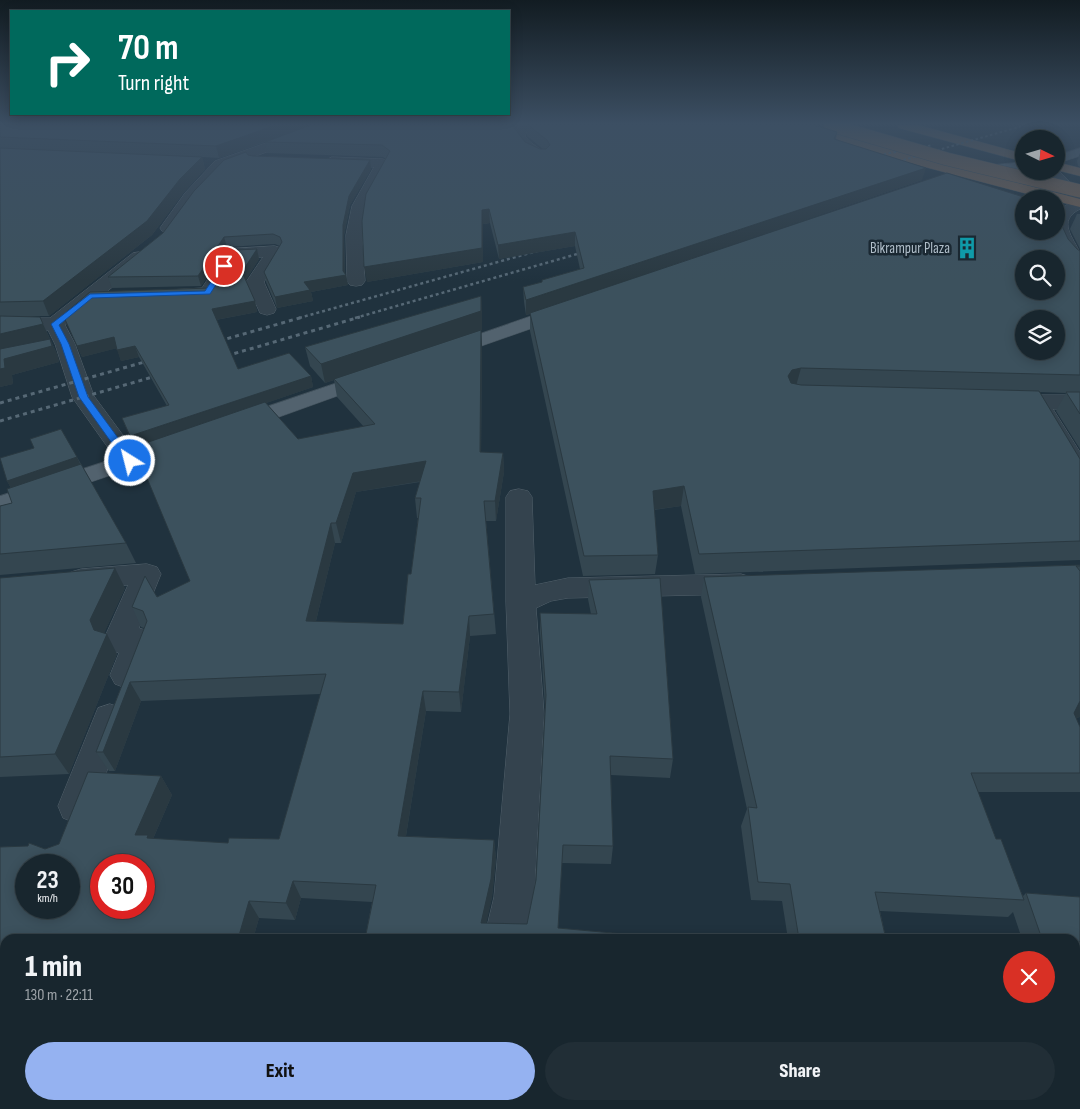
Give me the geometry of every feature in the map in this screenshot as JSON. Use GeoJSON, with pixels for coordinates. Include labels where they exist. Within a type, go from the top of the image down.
{"type":"FeatureCollection","features":[{"type":"Feature","properties":{"kind":"highway"},"geometry":{"type":"LineString","coordinates":[[981,177],[1080,203]]}},
{"type":"Feature","properties":{"kind":"highway"},"geometry":{"type":"LineString","coordinates":[[1021,177],[1080,191]]}},
{"type":"Feature","properties":{"kind":"highway"},"geometry":{"type":"LineString","coordinates":[[1065,177],[1080,180]]}},
{"type":"Feature","properties":{"kind":"main road"},"geometry":{"type":"LineString","coordinates":[[929,184],[950,177]]}},
{"type":"Feature","properties":{"kind":"main road"},"geometry":{"type":"LineString","coordinates":[[430,357],[581,305]]}},
{"type":"Feature","properties":{"kind":"main road"},"geometry":{"type":"LineString","coordinates":[[224,429],[393,370]]}},
{"type":"Feature","properties":{"kind":"main road"},"geometry":{"type":"LineString","coordinates":[[0,505],[196,438]]}},
{"type":"Feature","properties":{"kind":"street"},"geometry":{"type":"LineString","coordinates":[[0,324],[55,324],[156,242],[190,196],[208,177]]}},
{"type":"Feature","properties":{"kind":"street"},"geometry":{"type":"LineString","coordinates":[[356,282],[354,234],[359,206],[375,177]]}},
{"type":"Feature","properties":{"kind":"street"},"geometry":{"type":"LineString","coordinates":[[1061,180],[1080,203],[1065,212],[1062,219],[1064,242],[1070,254],[1080,264]]}},
{"type":"Feature","properties":{"kind":"street"},"geometry":{"type":"LineString","coordinates":[[158,294],[207,293],[233,253],[275,251],[256,282],[267,309]]}},
{"type":"Feature","properties":{"kind":"street"},"geometry":{"type":"LineString","coordinates":[[90,296],[120,295]]}},
{"type":"Feature","properties":{"kind":"street"},"geometry":{"type":"LineString","coordinates":[[55,324],[56,346],[83,397],[130,461]]}},
{"type":"Feature","properties":{"kind":"street"},"geometry":{"type":"LineString","coordinates":[[1080,402],[1028,401],[1080,472]]}},
{"type":"Feature","properties":{"kind":"street"},"geometry":{"type":"LineString","coordinates":[[505,934],[514,897],[526,714],[519,496]]}},
{"type":"Feature","properties":{"kind":"street"},"geometry":{"type":"LineString","coordinates":[[54,582],[148,574],[118,641],[140,640],[67,830]]}},
{"type":"Feature","properties":{"kind":"street"},"geometry":{"type":"LineString","coordinates":[[521,602],[546,592],[568,588],[768,583]]}},
{"type":"Feature","properties":{"kind":"building"},"geometry":{"type":"Polygon","coordinates":[[[0,177],[182,177],[147,221],[43,301],[0,302],[0,177]]]}},
{"type":"Feature","properties":{"kind":"building"},"geometry":{"type":"Polygon","coordinates":[[[208,177],[360,177],[349,196],[343,225],[343,271],[346,275],[304,282],[310,290],[275,297],[264,272],[282,242],[280,237],[273,234],[224,237],[198,276],[108,277],[163,233],[194,191],[208,177]]]}},
{"type":"Feature","properties":{"kind":"building"},"geometry":{"type":"Polygon","coordinates":[[[376,177],[899,177],[526,300],[523,287],[584,268],[575,232],[498,245],[489,209],[482,210],[482,248],[364,267],[362,221],[366,194],[376,177]]]}},
{"type":"Feature","properties":{"kind":"building"},"geometry":{"type":"Polygon","coordinates":[[[936,177],[959,177],[1015,194],[1015,240],[1065,240],[1065,232],[1068,239],[1080,251],[1080,375],[801,368],[792,370],[788,376],[791,383],[801,385],[1039,391],[1080,459],[1080,541],[699,554],[684,486],[653,491],[658,555],[584,556],[530,313],[936,177]]]}},
{"type":"Feature","properties":{"kind":"building"},"geometry":{"type":"Polygon","coordinates":[[[257,249],[242,272],[255,301],[212,309],[238,369],[289,353],[311,376],[130,436],[122,418],[169,405],[135,346],[117,350],[114,337],[77,346],[63,315],[90,292],[210,288],[236,250],[257,249]]]}},
{"type":"Feature","properties":{"kind":"building"},"geometry":{"type":"Polygon","coordinates":[[[481,296],[481,311],[321,364],[305,347],[481,296]]]}},
{"type":"Feature","properties":{"kind":"building"},"geometry":{"type":"Polygon","coordinates":[[[0,316],[40,317],[43,324],[0,334],[0,316]]]}},
{"type":"Feature","properties":{"kind":"building"},"geometry":{"type":"Polygon","coordinates":[[[481,330],[480,452],[503,453],[495,501],[484,501],[494,614],[469,616],[459,692],[423,691],[398,836],[494,840],[491,879],[481,923],[527,924],[536,880],[546,695],[540,613],[597,614],[589,580],[660,578],[673,759],[610,756],[613,846],[563,845],[558,928],[623,934],[366,934],[376,885],[293,881],[286,903],[249,901],[239,934],[0,934],[0,847],[28,846],[29,843],[45,849],[59,844],[88,772],[161,776],[135,835],[148,835],[147,838],[228,843],[229,838],[279,839],[326,674],[130,682],[103,752],[96,752],[147,621],[143,611],[132,607],[145,576],[157,597],[190,581],[134,447],[265,402],[298,439],[375,424],[334,379],[481,330]],[[426,461],[353,473],[336,523],[331,523],[306,621],[403,624],[408,574],[411,574],[421,498],[415,498],[426,461]]]}},
{"type":"Feature","properties":{"kind":"building"},"geometry":{"type":"Polygon","coordinates":[[[50,339],[52,346],[4,359],[5,368],[0,369],[0,349],[50,339]]]}},
{"type":"Feature","properties":{"kind":"building"},"geometry":{"type":"Polygon","coordinates":[[[1066,392],[1080,392],[1080,414],[1066,392]]]}},
{"type":"Feature","properties":{"kind":"building"},"geometry":{"type":"Polygon","coordinates":[[[61,429],[77,457],[7,481],[0,458],[34,448],[30,439],[61,429]]]}},
{"type":"Feature","properties":{"kind":"building"},"geometry":{"type":"Polygon","coordinates":[[[81,464],[126,543],[0,554],[0,506],[12,503],[7,489],[81,464]]]}},
{"type":"Feature","properties":{"kind":"building"},"geometry":{"type":"Polygon","coordinates":[[[1080,565],[1076,566],[1080,571],[1080,701],[1074,713],[1080,727],[1080,773],[971,773],[996,839],[1001,839],[1024,900],[875,892],[885,934],[798,934],[790,884],[758,882],[748,807],[757,808],[704,577],[1080,565]]]}},
{"type":"Feature","properties":{"kind":"building"},"geometry":{"type":"Polygon","coordinates":[[[115,568],[90,620],[94,630],[107,634],[55,754],[0,757],[0,578],[115,568]]]}},
{"type":"Feature","properties":{"kind":"building"},"geometry":{"type":"Polygon","coordinates":[[[1026,893],[1080,897],[1080,934],[1040,934],[1026,893]]]}},
{"type":"Feature","properties":{"kind":"railway"},"geometry":{"type":"LineString","coordinates":[[355,318],[591,250]]}},
{"type":"Feature","properties":{"kind":"railway"},"geometry":{"type":"LineString","coordinates":[[299,318],[537,251]]}},
{"type":"Feature","properties":{"kind":"railway"},"geometry":{"type":"LineString","coordinates":[[212,343],[303,317]]}},
{"type":"Feature","properties":{"kind":"railway"},"geometry":{"type":"LineString","coordinates":[[219,358],[360,317]]}},
{"type":"Feature","properties":{"kind":"railway"},"geometry":{"type":"LineString","coordinates":[[0,403],[155,359]]}},
{"type":"Feature","properties":{"kind":"railway"},"geometry":{"type":"LineString","coordinates":[[0,421],[163,374]]}},
{"type":"Feature","properties":{"kind":"place","name":"Bikrampur Plaza"},"geometry":{"type":"Point","coordinates":[967,248]}},
{"type":"Feature","properties":{"kind":"route"},"geometry":{"type":"LineString","coordinates":[[130,461],[83,397],[65,344],[55,324],[90,296],[207,293],[224,266]]}}]}
